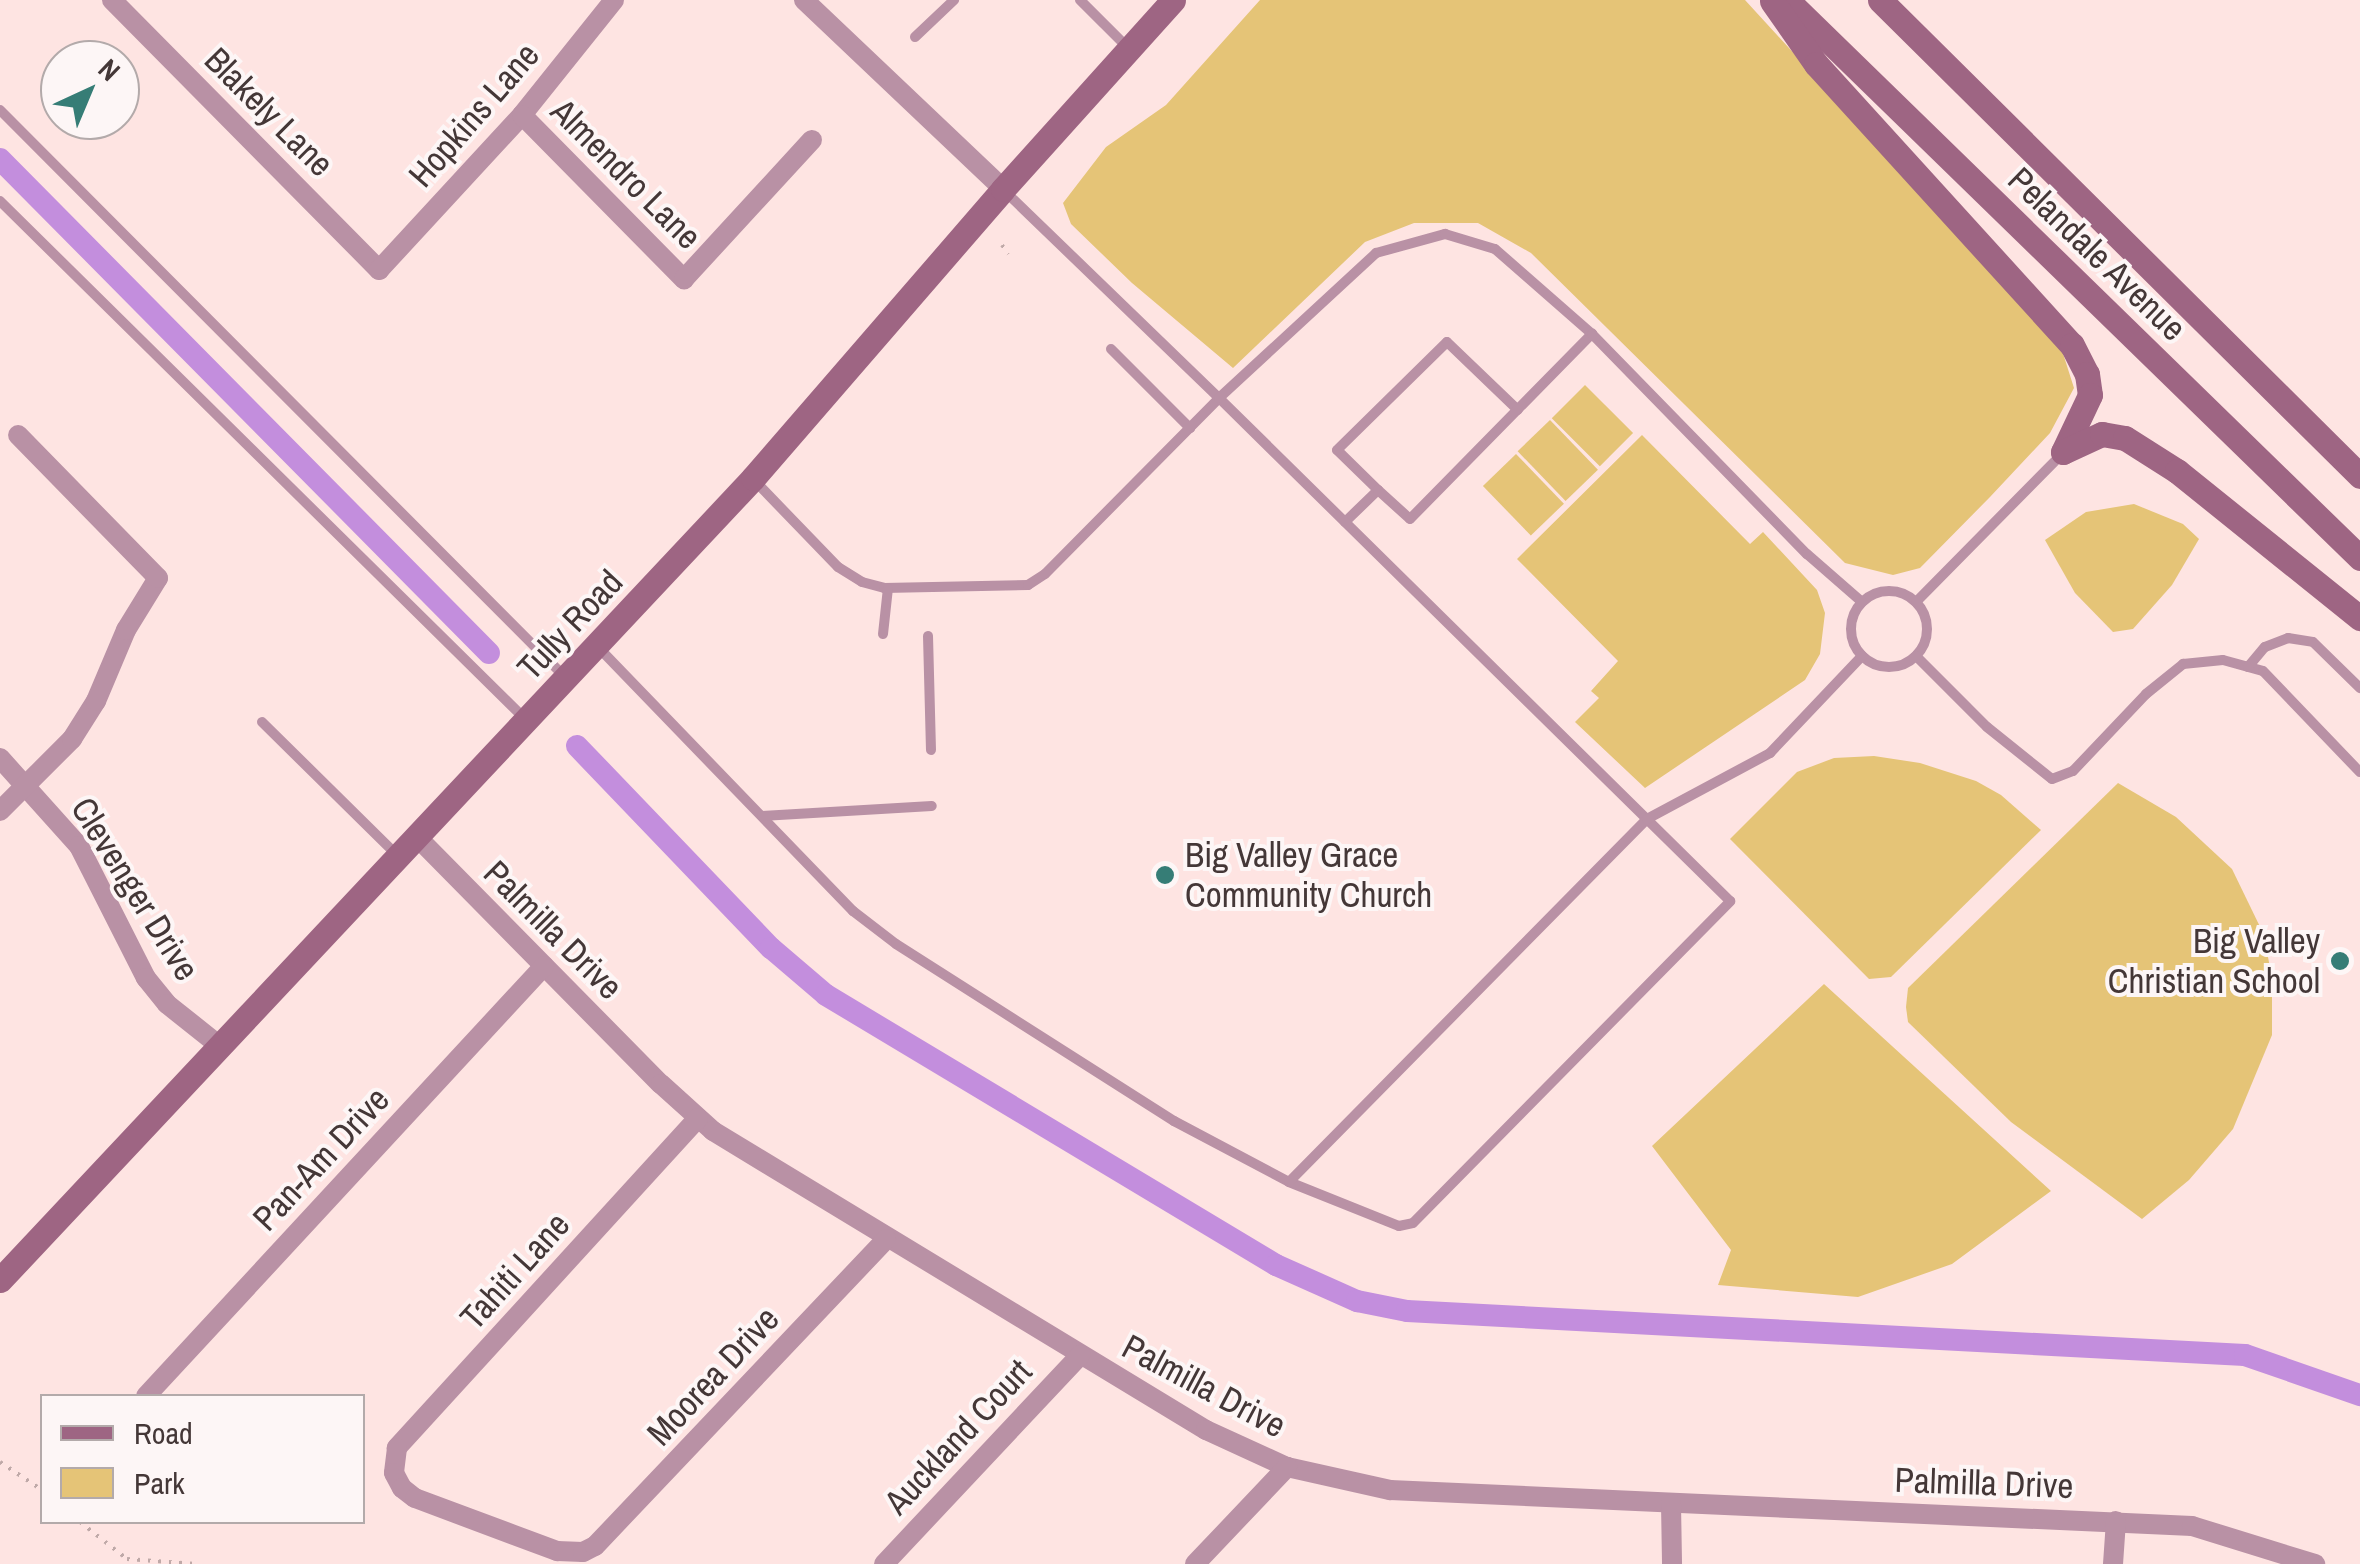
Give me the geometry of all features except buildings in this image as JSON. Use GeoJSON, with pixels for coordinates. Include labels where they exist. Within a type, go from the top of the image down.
{"type":"FeatureCollection","features":[{"type":"Feature","properties":{"kind":"main road","name":"Tully Road"},"geometry":{"type":"LineString","coordinates":[[0,1280],[568,680],[753,478],[1002,189],[1173,0]]}},
{"type":"Feature","properties":{"kind":"main road"},"geometry":{"type":"LineString","coordinates":[[1771,0],[1816,64],[2072,346],[2087,374],[2090,395],[2063,452]]}},
{"type":"Feature","properties":{"kind":"main road","name":"Pelandale Avenue"},"geometry":{"type":"LineString","coordinates":[[1787,0],[2360,558]]}},
{"type":"Feature","properties":{"kind":"main road","name":"Pelandale Avenue"},"geometry":{"type":"LineString","coordinates":[[1880,0],[2360,476]]}},
{"type":"Feature","properties":{"kind":"main road"},"geometry":{"type":"LineString","coordinates":[[2063,452],[2102,434],[2125,438],[2177,471],[2360,618]]}},
{"type":"Feature","properties":{"kind":"street","name":"Blakely Lane"},"geometry":{"type":"LineString","coordinates":[[112,0],[380,270]]}},
{"type":"Feature","properties":{"kind":"street","name":"Hopkins Lane"},"geometry":{"type":"LineString","coordinates":[[380,270],[522,115],[614,0]]}},
{"type":"Feature","properties":{"kind":"street"},"geometry":{"type":"LineString","coordinates":[[804,0],[1002,189]]}},
{"type":"Feature","properties":{"kind":"street","name":"Almendro Lane"},"geometry":{"type":"LineString","coordinates":[[522,115],[684,278],[812,140]]}},
{"type":"Feature","properties":{"kind":"street"},"geometry":{"type":"LineString","coordinates":[[0,811],[72,739],[96,701],[126,630],[158,578],[18,435]]}},
{"type":"Feature","properties":{"kind":"street","name":"Clevenger Drive"},"geometry":{"type":"LineString","coordinates":[[0,758],[79,846],[146,978],[168,1004],[222,1047]]}},
{"type":"Feature","properties":{"kind":"street","name":"Palmilla Drive"},"geometry":{"type":"LineString","coordinates":[[410,848],[544,966],[698,1118],[754,1159],[1206,1430],[1287,1467],[1390,1490],[2192,1526],[2315,1564]]}},
{"type":"Feature","properties":{"kind":"street","name":"Pan-Am Drive"},"geometry":{"type":"LineString","coordinates":[[148,1394],[544,966]]}},
{"type":"Feature","properties":{"kind":"street","name":"Tahiti Lane"},"geometry":{"type":"LineString","coordinates":[[583,1552],[558,1551],[415,1498],[402,1488],[394,1472],[397,1448],[698,1118]]}},
{"type":"Feature","properties":{"kind":"street","name":"Moorea Drive"},"geometry":{"type":"LineString","coordinates":[[583,1552],[613,1530],[886,1239]]}},
{"type":"Feature","properties":{"kind":"street","name":"Auckland Court"},"geometry":{"type":"LineString","coordinates":[[884,1564],[1080,1355]]}},
{"type":"Feature","properties":{"kind":"street"},"geometry":{"type":"LineString","coordinates":[[1195,1564],[1287,1467]]}},
{"type":"Feature","properties":{"kind":"street"},"geometry":{"type":"LineString","coordinates":[[1671,1504],[1672,1564]]}},
{"type":"Feature","properties":{"kind":"street"},"geometry":{"type":"LineString","coordinates":[[2113,1564],[2116,1521]]}},
{"type":"Feature","properties":{"kind":"lane"},"geometry":{"type":"LineString","coordinates":[[915,37],[954,0]]}},
{"type":"Feature","properties":{"kind":"lane"},"geometry":{"type":"LineString","coordinates":[[1080,0],[1128,48]]}},
{"type":"Feature","properties":{"kind":"lane"},"geometry":{"type":"LineString","coordinates":[[0,110],[568,680]]}},
{"type":"Feature","properties":{"kind":"lane"},"geometry":{"type":"LineString","coordinates":[[598,647],[853,910],[896,944],[1174,1121],[1289,1182],[1399,1226],[1413,1223],[1730,901],[1002,189]]}},
{"type":"Feature","properties":{"kind":"lane"},"geometry":{"type":"LineString","coordinates":[[0,201],[528,722]]}},
{"type":"Feature","properties":{"kind":"lane"},"geometry":{"type":"LineString","coordinates":[[753,478],[838,568],[862,582],[888,588],[1028,585],[1045,574],[1219,398],[1376,254],[1445,234],[1495,249],[1592,334],[1807,554],[1862,602]]}},
{"type":"Feature","properties":{"kind":"lane"},"geometry":{"type":"LineString","coordinates":[[1518,410],[1447,342],[1338,450],[1410,519],[1518,410],[1592,334]]}},
{"type":"Feature","properties":{"kind":"lane"},"geometry":{"type":"LineString","coordinates":[[1110,349],[1190,428]]}},
{"type":"Feature","properties":{"kind":"lane"},"geometry":{"type":"LineString","coordinates":[[1916,602],[2063,452]]}},
{"type":"Feature","properties":{"kind":"lane"},"geometry":{"type":"LineString","coordinates":[[1345,522],[1378,490]]}},
{"type":"Feature","properties":{"kind":"lane"},"geometry":{"type":"LineString","coordinates":[[883,634],[888,588]]}},
{"type":"Feature","properties":{"kind":"lane"},"geometry":{"type":"LineString","coordinates":[[1886,591],[1916,602],[1927,632],[1916,656],[1892,667],[1862,656],[1851,626],[1862,602],[1886,591]]}},
{"type":"Feature","properties":{"kind":"lane"},"geometry":{"type":"LineString","coordinates":[[928,636],[931,750]]}},
{"type":"Feature","properties":{"kind":"lane"},"geometry":{"type":"LineString","coordinates":[[2248,667],[2265,648],[2288,638],[2313,642],[2360,688]]}},
{"type":"Feature","properties":{"kind":"lane"},"geometry":{"type":"LineString","coordinates":[[1289,1182],[1647,819],[1770,753],[1862,656]]}},
{"type":"Feature","properties":{"kind":"lane"},"geometry":{"type":"LineString","coordinates":[[1916,656],[1987,727],[2052,779],[2073,771],[2146,694],[2183,664],[2223,660],[2263,671],[2360,772]]}},
{"type":"Feature","properties":{"kind":"lane"},"geometry":{"type":"LineString","coordinates":[[262,722],[410,848]]}},
{"type":"Feature","properties":{"kind":"lane"},"geometry":{"type":"LineString","coordinates":[[762,816],[932,806]]}},
{"type":"Feature","properties":{"kind":"path"},"geometry":{"type":"LineString","coordinates":[[1002,245],[1008,254]]}},
{"type":"Feature","properties":{"kind":"path"},"geometry":{"type":"LineString","coordinates":[[0,1462],[40,1489]]}},
{"type":"Feature","properties":{"kind":"path"},"geometry":{"type":"LineString","coordinates":[[82,1524],[127,1560],[197,1564]]}},
{"type":"Feature","properties":{"kind":"green space"},"geometry":{"type":"Polygon","coordinates":[[[1260,0],[1745,0],[2060,344],[2074,388],[2050,433],[1990,497],[1920,568],[1893,575],[1845,563],[1531,253],[1478,223],[1414,223],[1365,242],[1233,368],[1132,283],[1071,224],[1063,203],[1106,147],[1166,105],[1260,0]]]}},
{"type":"Feature","properties":{"kind":"green space"},"geometry":{"type":"Polygon","coordinates":[[[1585,385],[1633,433],[1600,466],[1552,418],[1585,385]]]}},
{"type":"Feature","properties":{"kind":"green space"},"geometry":{"type":"Polygon","coordinates":[[[1550,420],[1598,470],[1566,501],[1518,451],[1550,420]]]}},
{"type":"Feature","properties":{"kind":"green space"},"geometry":{"type":"Polygon","coordinates":[[[1642,435],[1750,544],[1763,532],[1817,590],[1825,613],[1820,654],[1805,680],[1645,788],[1575,722],[1599,698],[1591,691],[1618,661],[1517,559],[1642,435]]]}},
{"type":"Feature","properties":{"kind":"green space"},"geometry":{"type":"Polygon","coordinates":[[[1516,454],[1564,504],[1531,536],[1483,486],[1516,454]]]}},
{"type":"Feature","properties":{"kind":"green space"},"geometry":{"type":"Polygon","coordinates":[[[2134,504],[2183,524],[2199,539],[2172,585],[2133,629],[2113,632],[2075,593],[2045,540],[2086,512],[2134,504]]]}},
{"type":"Feature","properties":{"kind":"green space"},"geometry":{"type":"Polygon","coordinates":[[[1874,756],[1920,763],[1976,781],[2001,795],[2041,830],[1891,977],[1869,979],[1730,839],[1797,772],[1834,758],[1874,756]]]}},
{"type":"Feature","properties":{"kind":"green space"},"geometry":{"type":"Polygon","coordinates":[[[2118,783],[2176,817],[2232,869],[2264,935],[2272,979],[2272,1035],[2233,1129],[2189,1180],[2142,1219],[2011,1122],[1908,1022],[1906,1007],[1908,988],[2118,783]]]}},
{"type":"Feature","properties":{"kind":"green space"},"geometry":{"type":"Polygon","coordinates":[[[1824,984],[2051,1191],[1952,1264],[1858,1297],[1718,1285],[1731,1250],[1652,1146],[1824,984]]]}},
{"type":"Feature","properties":{"kind":"waterway"},"geometry":{"type":"LineString","coordinates":[[0,159],[489,653]]}},
{"type":"Feature","properties":{"kind":"waterway"},"geometry":{"type":"LineString","coordinates":[[577,746],[771,948],[826,995],[1276,1265],[1357,1301],[1407,1311],[2245,1355],[2360,1395]]}},
{"type":"Feature","properties":{"kind":"place","name":"Big Valley Grace Community Church"},"geometry":{"type":"Point","coordinates":[1165,875]}},
{"type":"Feature","properties":{"kind":"place","name":"Big Valley Christian School"},"geometry":{"type":"Point","coordinates":[2340,961]}}]}
